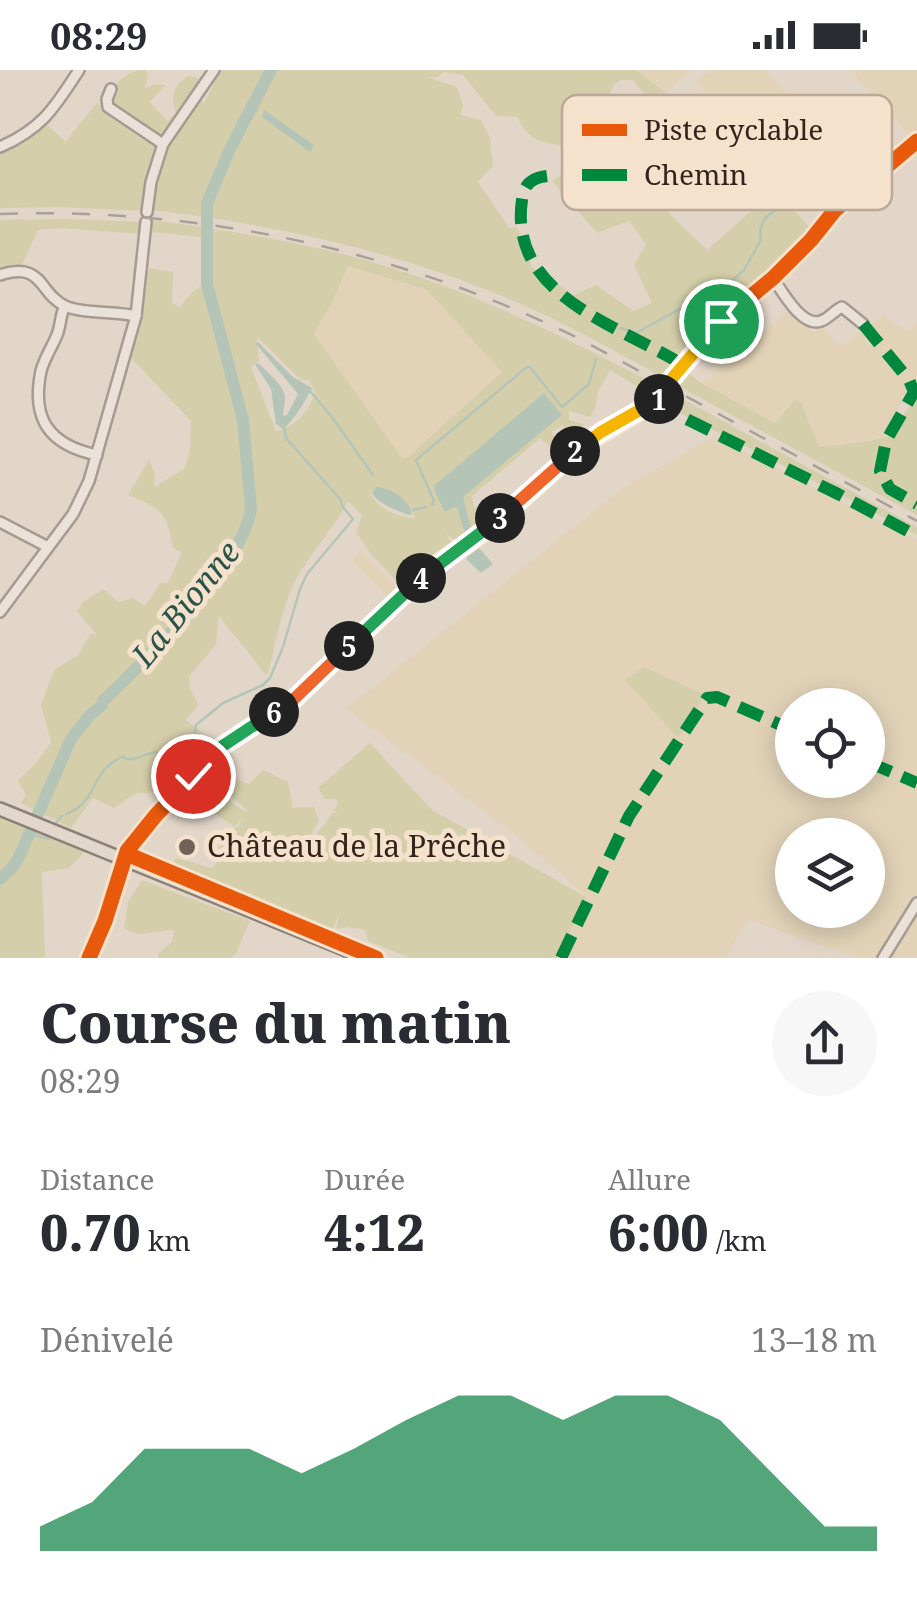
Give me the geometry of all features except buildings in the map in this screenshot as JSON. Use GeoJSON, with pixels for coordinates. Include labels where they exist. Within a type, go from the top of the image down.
{"type":"FeatureCollection","features":[{"type":"Feature","properties":{"kind":"main road"},"geometry":{"type":"LineString","coordinates":[[0,809],[366,958]]}},
{"type":"Feature","properties":{"kind":"street"},"geometry":{"type":"LineString","coordinates":[[0,146],[23,135],[54,110],[79,70]]}},
{"type":"Feature","properties":{"kind":"street"},"geometry":{"type":"LineString","coordinates":[[0,612],[79,504],[97,455],[136,316],[150,182],[163,144],[214,70]]}},
{"type":"Feature","properties":{"kind":"street"},"geometry":{"type":"LineString","coordinates":[[111,89],[106,98],[108,106],[163,144]]}},
{"type":"Feature","properties":{"kind":"street"},"geometry":{"type":"LineString","coordinates":[[892,162],[917,141]]}},
{"type":"Feature","properties":{"kind":"street"},"geometry":{"type":"LineString","coordinates":[[90,958],[128,851],[156,815],[221,747],[293,700],[432,568],[471,542],[581,446],[657,401],[721,321],[773,278],[835,210]]}},
{"type":"Feature","properties":{"kind":"street"},"geometry":{"type":"LineString","coordinates":[[0,274],[28,273],[65,306],[136,316]]}},
{"type":"Feature","properties":{"kind":"street"},"geometry":{"type":"LineString","coordinates":[[773,278],[808,321],[822,320],[842,307],[863,324]]}},
{"type":"Feature","properties":{"kind":"street"},"geometry":{"type":"LineString","coordinates":[[65,306],[42,368],[40,415],[54,436],[97,455]]}},
{"type":"Feature","properties":{"kind":"street"},"geometry":{"type":"LineString","coordinates":[[0,522],[48,547]]}},
{"type":"Feature","properties":{"kind":"street"},"geometry":{"type":"LineString","coordinates":[[883,958],[917,903]]}},
{"type":"Feature","properties":{"kind":"shaded area"},"geometry":{"type":"Polygon","coordinates":[[[145,70],[145,88],[166,85],[150,102],[167,121],[176,113],[175,92],[183,80],[188,76],[198,78],[203,105],[221,70],[636,70],[669,95],[645,95],[633,80],[621,80],[609,95],[562,95],[562,146],[535,139],[517,117],[496,116],[463,75],[445,72],[436,78],[427,77],[457,87],[463,106],[460,115],[481,120],[490,138],[493,166],[478,182],[509,228],[517,227],[532,267],[574,295],[596,285],[633,311],[652,303],[634,265],[646,244],[629,221],[597,233],[577,210],[666,210],[707,250],[752,210],[793,210],[811,229],[767,276],[716,312],[663,377],[536,311],[451,276],[367,250],[282,230],[152,210],[154,182],[169,142],[111,106],[109,99],[114,88],[129,74],[145,70]]]}},
{"type":"Feature","properties":{"kind":"shaded area"},"geometry":{"type":"Polygon","coordinates":[[[636,70],[693,70],[666,92],[636,70]]]}},
{"type":"Feature","properties":{"kind":"shaded area"},"geometry":{"type":"Polygon","coordinates":[[[711,70],[765,70],[787,95],[707,95],[695,82],[711,70]]]}},
{"type":"Feature","properties":{"kind":"shaded area"},"geometry":{"type":"Polygon","coordinates":[[[850,70],[917,70],[917,133],[911,137],[892,116],[892,95],[873,95],[850,70]]]}},
{"type":"Feature","properties":{"kind":"shaded area"},"geometry":{"type":"Polygon","coordinates":[[[97,103],[155,142],[158,150],[144,211],[0,208],[0,153],[36,133],[35,129],[45,123],[66,142],[97,103]]]}},
{"type":"Feature","properties":{"kind":"shaded area"},"geometry":{"type":"Polygon","coordinates":[[[264,110],[314,145],[310,152],[262,117],[264,110]]]}},
{"type":"Feature","properties":{"kind":"shaded area"},"geometry":{"type":"Polygon","coordinates":[[[562,174],[562,193],[552,181],[562,174]]]}},
{"type":"Feature","properties":{"kind":"shaded area"},"geometry":{"type":"Polygon","coordinates":[[[0,220],[143,222],[141,234],[38,230],[21,267],[0,270],[0,220]]]}},
{"type":"Feature","properties":{"kind":"shaded area"},"geometry":{"type":"Polygon","coordinates":[[[152,220],[288,242],[369,261],[516,316],[657,385],[652,395],[610,370],[590,417],[569,411],[569,420],[584,424],[575,437],[569,438],[563,425],[551,432],[557,440],[549,446],[540,438],[472,496],[480,532],[459,544],[445,533],[454,547],[403,588],[356,532],[362,516],[348,501],[296,580],[267,676],[219,616],[216,644],[189,677],[198,705],[186,720],[204,734],[176,774],[150,793],[136,793],[114,808],[93,798],[71,828],[21,803],[26,795],[18,780],[51,742],[41,705],[54,670],[78,655],[91,633],[97,635],[77,611],[103,589],[119,602],[133,598],[145,606],[160,583],[168,583],[182,552],[173,548],[161,513],[128,495],[149,460],[155,474],[154,487],[184,469],[190,452],[191,421],[131,358],[149,268],[173,272],[172,303],[180,307],[204,284],[215,285],[208,275],[211,243],[201,237],[152,232],[152,220]],[[348,266],[314,334],[402,458],[407,458],[502,372],[427,290],[348,266]],[[257,337],[259,361],[251,367],[276,431],[283,429],[300,418],[315,392],[309,380],[301,380],[257,337]],[[373,490],[371,494],[390,512],[415,518],[399,496],[373,490]]]}},
{"type":"Feature","properties":{"kind":"shaded area"},"geometry":{"type":"Polygon","coordinates":[[[347,266],[427,290],[502,372],[407,458],[402,458],[314,334],[347,266]]]}},
{"type":"Feature","properties":{"kind":"shaded area"},"geometry":{"type":"Polygon","coordinates":[[[792,308],[814,332],[821,326],[840,346],[884,315],[907,332],[917,322],[917,388],[909,392],[883,438],[818,447],[793,401],[775,423],[701,383],[792,308]]]}},
{"type":"Feature","properties":{"kind":"shaded area"},"geometry":{"type":"Polygon","coordinates":[[[258,342],[293,377],[312,388],[283,429],[276,424],[271,389],[255,364],[282,389],[283,416],[298,394],[258,342]]]}},
{"type":"Feature","properties":{"kind":"shaded area"},"geometry":{"type":"Polygon","coordinates":[[[683,369],[775,423],[794,401],[801,402],[819,447],[890,436],[917,394],[917,515],[673,383],[683,369]]]}},
{"type":"Feature","properties":{"kind":"shaded area"},"geometry":{"type":"Polygon","coordinates":[[[668,391],[917,527],[917,535],[660,403],[668,391]]]}},
{"type":"Feature","properties":{"kind":"shaded area"},"geometry":{"type":"Polygon","coordinates":[[[544,393],[562,415],[463,497],[474,542],[493,564],[481,573],[466,559],[473,548],[457,508],[445,512],[434,486],[544,393]]]}},
{"type":"Feature","properties":{"kind":"shaded area"},"geometry":{"type":"Polygon","coordinates":[[[714,436],[917,540],[917,958],[859,958],[749,920],[725,958],[557,958],[586,896],[514,834],[346,709],[623,488],[714,436]]]}},
{"type":"Feature","properties":{"kind":"shaded area"},"geometry":{"type":"Polygon","coordinates":[[[376,487],[398,495],[412,514],[378,500],[372,493],[376,487]]]}},
{"type":"Feature","properties":{"kind":"shaded area"},"geometry":{"type":"Polygon","coordinates":[[[361,550],[398,589],[389,598],[351,560],[361,550]]]}},
{"type":"Feature","properties":{"kind":"shaded area"},"geometry":{"type":"Polygon","coordinates":[[[644,667],[705,695],[678,738],[625,680],[644,667]]]}},
{"type":"Feature","properties":{"kind":"shaded area"},"geometry":{"type":"Polygon","coordinates":[[[370,743],[432,810],[586,897],[557,958],[410,958],[368,941],[365,930],[336,929],[340,913],[330,934],[170,868],[176,858],[212,868],[221,857],[220,841],[228,830],[238,827],[244,816],[235,827],[199,803],[210,788],[246,812],[216,783],[226,776],[249,784],[263,770],[288,782],[293,808],[314,807],[319,821],[306,842],[309,845],[333,812],[338,815],[334,810],[336,799],[325,799],[318,788],[370,743]]]}},
{"type":"Feature","properties":{"kind":"shaded area"},"geometry":{"type":"Polygon","coordinates":[[[0,816],[86,851],[69,868],[42,872],[45,958],[0,958],[0,816]]]}},
{"type":"Feature","properties":{"kind":"shaded area"},"geometry":{"type":"Polygon","coordinates":[[[142,880],[250,921],[236,953],[231,958],[158,958],[172,942],[174,930],[139,934],[124,929],[128,902],[142,880]]]}},
{"type":"Feature","properties":{"kind":"waterway","name":"La Bionne"},"geometry":{"type":"LineString","coordinates":[[0,879],[19,857],[71,739],[190,610],[231,556],[244,531],[251,508],[243,420],[207,284],[207,203],[271,70]]}},
{"type":"Feature","properties":{"kind":"waterway"},"geometry":{"type":"LineString","coordinates":[[620,328],[636,333],[733,280],[744,270],[761,240],[764,220],[777,210]]}},
{"type":"Feature","properties":{"kind":"waterway"},"geometry":{"type":"LineString","coordinates":[[432,505],[434,501],[416,460],[527,367],[562,407],[589,384],[596,359]]}},
{"type":"Feature","properties":{"kind":"waterway"},"geometry":{"type":"LineString","coordinates":[[310,391],[373,475]]}},
{"type":"Feature","properties":{"kind":"waterway"},"geometry":{"type":"LineString","coordinates":[[66,814],[83,803],[102,773],[122,757],[132,759],[156,752],[174,766],[194,739],[196,725],[223,703],[270,678],[307,574],[353,519],[286,438],[284,426]]}},
{"type":"Feature","properties":{"kind":"waterway"},"geometry":{"type":"LineString","coordinates":[[413,510],[426,507]]}},
{"type":"Feature","properties":{"kind":"waterway"},"geometry":{"type":"LineString","coordinates":[[55,824],[62,816]]}},
{"type":"Feature","properties":{"kind":"waterway"},"geometry":{"type":"LineString","coordinates":[[30,834],[49,839]]}},
{"type":"Feature","properties":{"kind":"railway"},"geometry":{"type":"LineString","coordinates":[[0,214],[150,218],[224,227],[297,240],[440,281],[578,338],[917,521]]}},
{"type":"Feature","properties":{"kind":"marked path"},"geometry":{"type":"LineString","coordinates":[[547,176],[529,183],[522,200],[522,233],[532,261],[573,304],[683,365]]}},
{"type":"Feature","properties":{"kind":"marked path"},"geometry":{"type":"LineString","coordinates":[[863,324],[909,380],[914,392],[886,441],[880,471],[890,489],[917,504]]}},
{"type":"Feature","properties":{"kind":"marked path"},"geometry":{"type":"LineString","coordinates":[[654,403],[917,536]]}},
{"type":"Feature","properties":{"kind":"marked path"},"geometry":{"type":"LineString","coordinates":[[561,958],[629,816],[707,698],[717,697],[775,723]]}},
{"type":"Feature","properties":{"kind":"marked path"},"geometry":{"type":"LineString","coordinates":[[885,769],[917,783]]}},
{"type":"Feature","properties":{"kind":"cycle path"},"geometry":{"type":"LineString","coordinates":[[892,162],[917,141]]}},
{"type":"Feature","properties":{"kind":"cycle path"},"geometry":{"type":"LineString","coordinates":[[89,958],[127,851],[221,747],[293,700],[432,568],[487,530],[581,446],[657,401],[721,321],[773,278],[835,210]]}},
{"type":"Feature","properties":{"kind":"cycle path"},"geometry":{"type":"LineString","coordinates":[[134,857],[376,958]]}},
{"type":"Feature","properties":{"kind":"place","name":"Château de la Prêche"},"geometry":{"type":"Point","coordinates":[187,847]}},
{"type":"Feature","properties":{"kind":"route"},"geometry":{"type":"LineString","coordinates":[[193,776],[221,747],[293,700],[432,568],[487,530],[581,446],[657,401],[721,321]]}}]}
